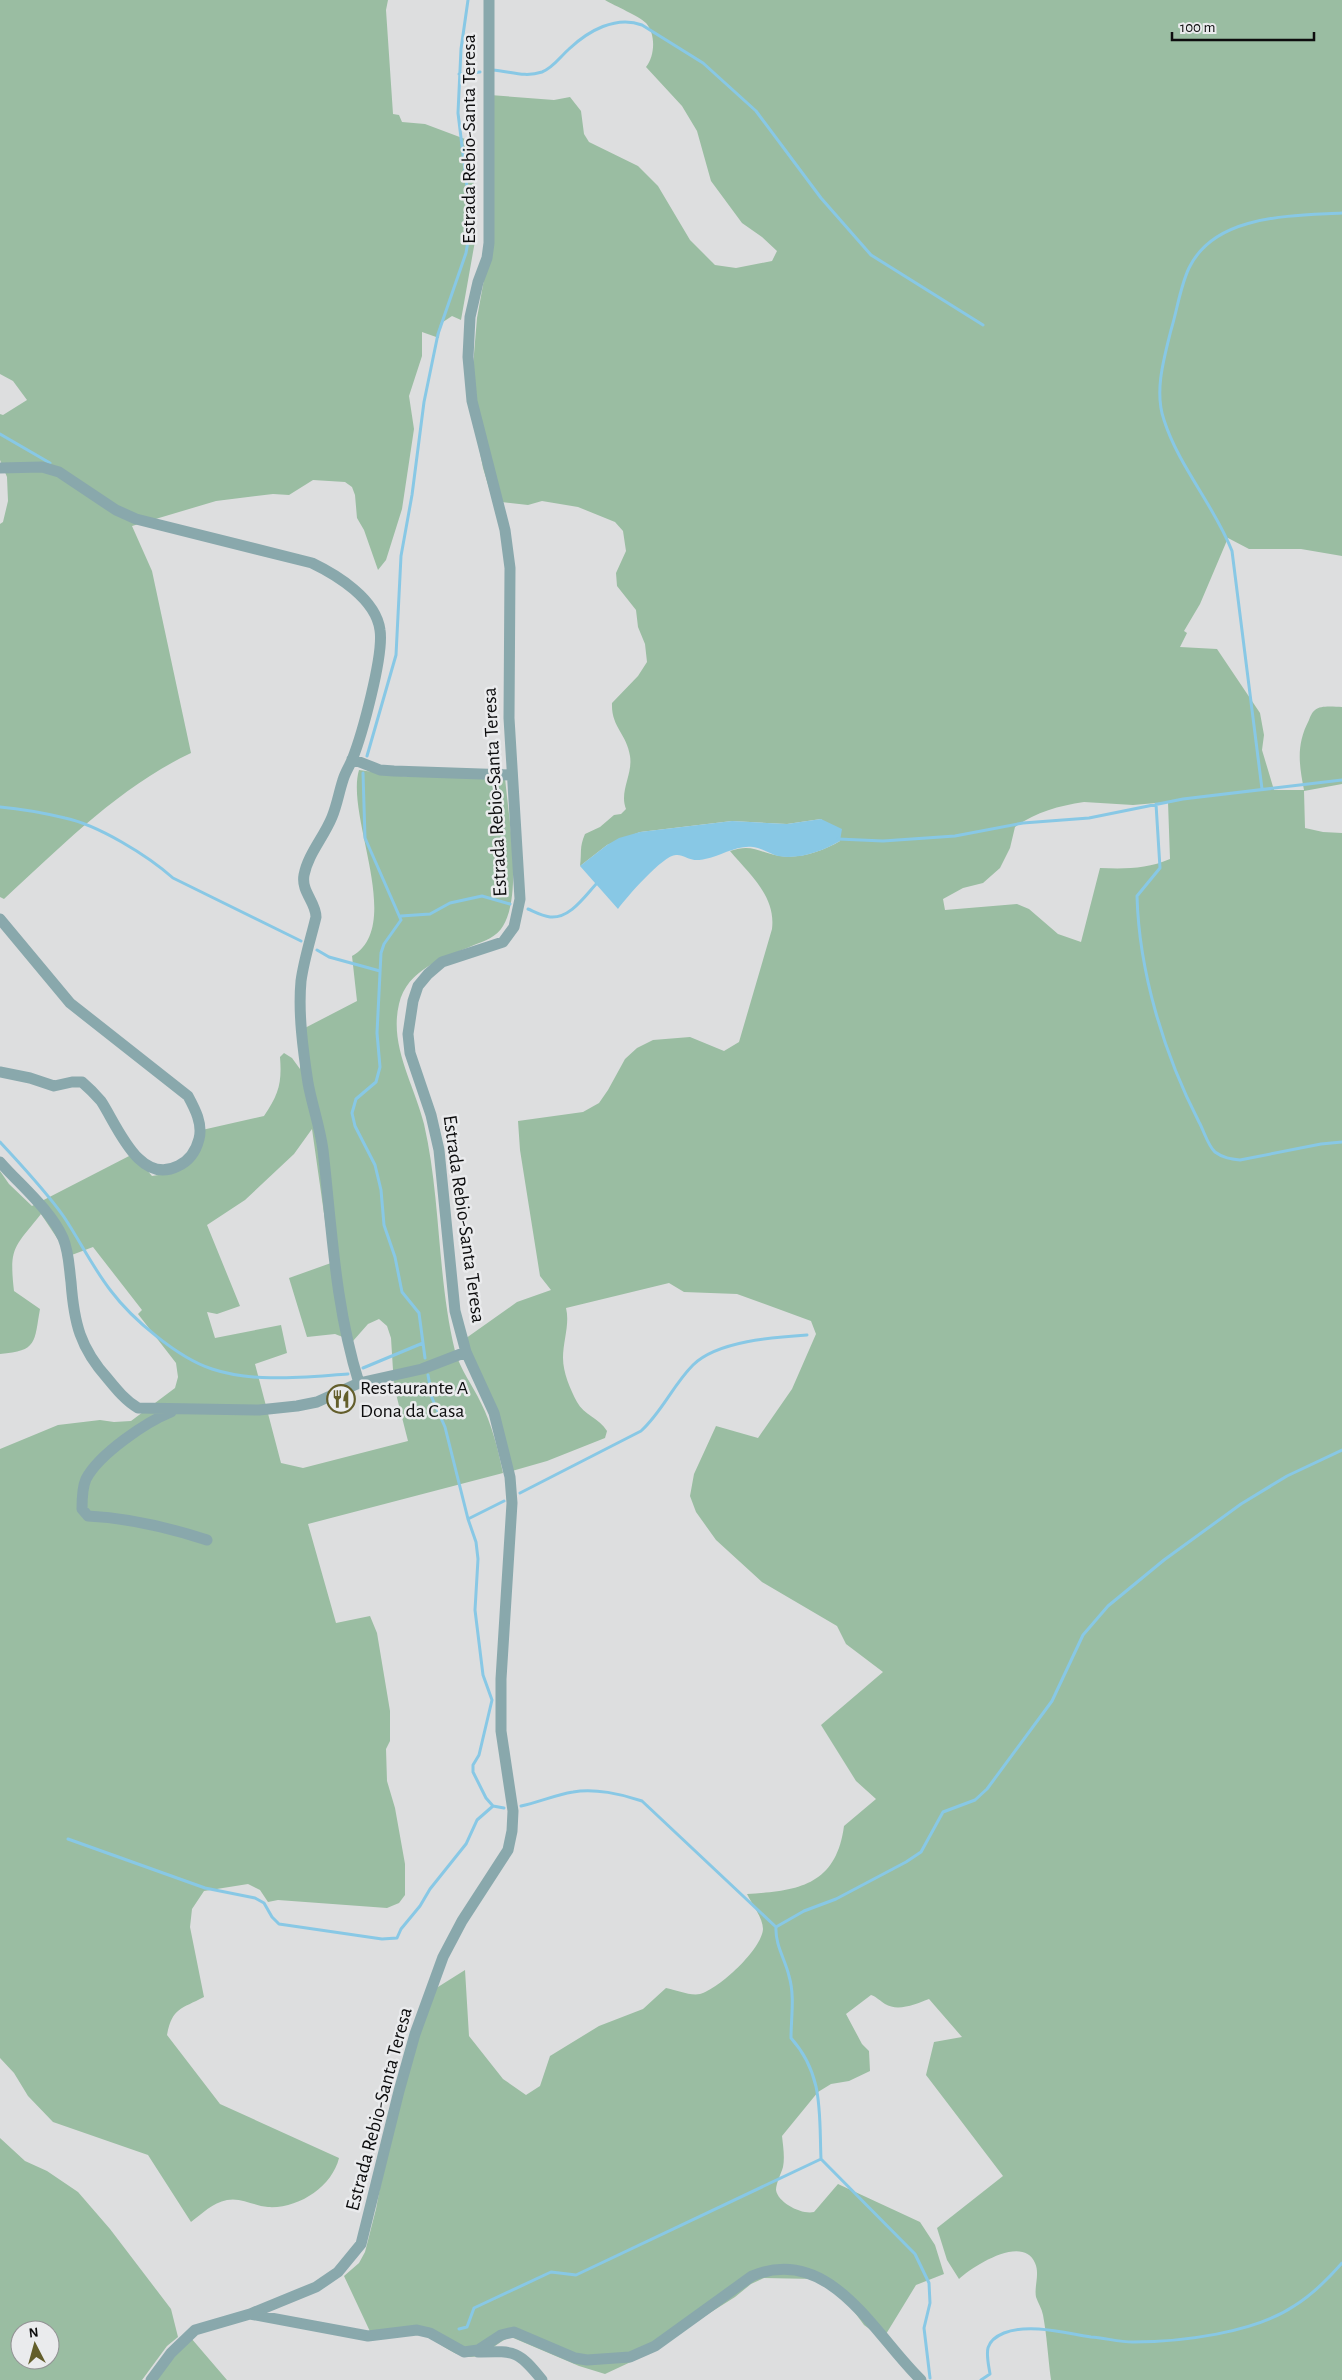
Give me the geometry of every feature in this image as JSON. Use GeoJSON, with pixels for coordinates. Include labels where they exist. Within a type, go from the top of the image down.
{"type":"FeatureCollection","features":[{"type":"Feature","properties":{"kind":"street","name":"Estrada Rebio-Santa Teresa"},"geometry":{"type":"LineString","coordinates":[[151,2380],[171,2353],[195,2330],[250,2314],[316,2287],[338,2272],[361,2244],[410,2053],[443,1957],[462,1921],[508,1850],[512,1830],[513,1811],[500,1731],[501,1679],[512,1503],[504,1446],[494,1413],[466,1352],[455,1311],[439,1150],[431,1115],[410,1053],[410,1016],[418,986],[442,962],[503,942],[514,927],[520,899],[509,718],[510,568],[503,521],[472,400],[468,357],[470,317],[478,282],[487,258],[489,243],[489,0]]}},
{"type":"Feature","properties":{"kind":"street"},"geometry":{"type":"LineString","coordinates":[[0,468],[42,467],[59,472],[116,510],[136,519],[312,563],[350,584],[372,611],[380,630],[376,665],[368,704],[352,759],[332,817],[307,865],[304,876],[306,893],[315,909],[316,918],[303,970],[301,991],[304,1049],[308,1084],[322,1148],[336,1289],[348,1348],[359,1383]]}},
{"type":"Feature","properties":{"kind":"street"},"geometry":{"type":"LineString","coordinates":[[352,759],[387,771],[432,774],[512,775]]}},
{"type":"Feature","properties":{"kind":"street"},"geometry":{"type":"LineString","coordinates":[[0,919],[70,1003],[188,1096],[199,1118],[200,1136],[198,1145],[191,1156],[181,1165],[167,1169],[156,1168],[140,1160],[133,1153],[101,1102],[82,1082],[54,1086],[30,1078],[0,1072]]}},
{"type":"Feature","properties":{"kind":"street"},"geometry":{"type":"LineString","coordinates":[[0,1162],[47,1214],[63,1238],[68,1252],[76,1326],[83,1346],[93,1362],[132,1404],[144,1408],[178,1410],[287,1408],[317,1402],[359,1383],[422,1369],[466,1352]]}},
{"type":"Feature","properties":{"kind":"street"},"geometry":{"type":"LineString","coordinates":[[178,1410],[142,1426],[101,1460],[92,1470],[83,1486],[82,1509],[88,1516],[114,1517],[154,1524],[207,1540]]}},
{"type":"Feature","properties":{"kind":"street"},"geometry":{"type":"LineString","coordinates":[[471,2352],[483,2348],[501,2335],[514,2332],[575,2358],[587,2360],[630,2357],[654,2346],[752,2276],[762,2272],[792,2270],[826,2280],[844,2294],[921,2380]]}},
{"type":"Feature","properties":{"kind":"street"},"geometry":{"type":"LineString","coordinates":[[250,2314],[368,2336],[417,2330],[430,2334],[464,2352],[512,2352],[522,2359],[542,2380]]}},
{"type":"Feature","properties":{"kind":"green space"},"geometry":{"type":"Polygon","coordinates":[[[0,0],[388,0],[386,10],[393,114],[399,115],[402,122],[425,124],[473,142],[475,241],[461,320],[452,316],[440,324],[439,338],[422,332],[422,356],[409,396],[414,429],[402,509],[386,560],[378,570],[364,530],[357,518],[355,495],[352,487],[345,482],[313,480],[289,495],[273,494],[216,501],[132,526],[152,571],[191,753],[165,767],[115,800],[70,838],[4,899],[0,897],[0,524],[3,522],[8,501],[7,477],[0,460],[0,414],[3,415],[27,400],[13,381],[0,374],[0,0]]]}},
{"type":"Feature","properties":{"kind":"green space"},"geometry":{"type":"Polygon","coordinates":[[[605,0],[1342,0],[1342,556],[1301,549],[1249,549],[1228,538],[1200,604],[1184,631],[1187,633],[1180,647],[1217,649],[1260,713],[1264,735],[1262,750],[1274,790],[1304,790],[1300,763],[1300,746],[1305,729],[1314,711],[1318,708],[1342,707],[1342,784],[1304,791],[1305,828],[1323,832],[1342,833],[1342,2380],[1051,2380],[1046,2331],[1042,2310],[1036,2297],[1036,2267],[1029,2255],[1020,2251],[998,2255],[975,2267],[959,2279],[947,2260],[937,2228],[1003,2176],[926,2075],[934,2042],[962,2037],[929,1999],[907,2006],[896,2007],[885,2004],[871,1995],[846,2014],[862,2044],[869,2051],[870,2071],[849,2081],[831,2084],[818,2092],[782,2136],[784,2163],[776,2190],[781,2199],[791,2207],[803,2212],[814,2212],[838,2184],[920,2222],[935,2245],[944,2274],[916,2285],[883,2339],[864,2325],[839,2291],[814,2279],[764,2278],[751,2284],[735,2297],[635,2360],[605,2374],[579,2366],[511,2337],[478,2356],[470,2357],[462,2356],[431,2339],[417,2334],[374,2340],[344,2276],[359,2263],[365,2252],[376,2209],[397,2097],[430,1992],[465,1970],[469,2036],[503,2079],[526,2095],[540,2086],[550,2056],[599,2026],[643,2009],[666,1988],[687,1994],[700,1994],[718,1985],[728,1977],[748,1957],[761,1937],[763,1929],[759,1916],[747,1894],[782,1891],[798,1887],[823,1873],[832,1862],[840,1846],[844,1826],[876,1799],[856,1781],[821,1725],[883,1672],[846,1644],[837,1626],[762,1582],[716,1540],[696,1512],[690,1496],[694,1474],[716,1426],[758,1438],[792,1389],[816,1334],[811,1321],[737,1294],[684,1292],[669,1283],[566,1308],[567,1320],[563,1363],[566,1375],[577,1402],[607,1431],[605,1438],[547,1461],[512,1471],[462,1341],[517,1302],[551,1290],[540,1276],[520,1150],[518,1121],[583,1112],[599,1103],[625,1059],[637,1048],[653,1040],[690,1037],[724,1051],[739,1042],[772,929],[772,917],[766,896],[730,851],[750,848],[773,855],[788,857],[819,851],[840,841],[821,819],[787,824],[732,821],[640,832],[607,845],[580,866],[581,847],[585,834],[600,827],[614,815],[621,814],[626,809],[624,796],[630,770],[630,756],[626,742],[616,725],[612,703],[638,676],[647,662],[645,644],[638,627],[636,610],[617,586],[616,573],[626,551],[623,531],[615,522],[578,507],[542,501],[528,505],[493,501],[483,468],[470,402],[477,318],[491,241],[490,95],[554,100],[570,97],[581,111],[584,134],[589,142],[638,166],[658,186],[690,240],[715,265],[736,268],[772,261],[777,251],[762,237],[742,223],[711,181],[697,131],[682,106],[646,67],[653,51],[653,39],[646,23],[605,0]],[[1084,802],[1065,805],[1031,817],[1015,827],[1010,848],[1000,868],[983,883],[963,888],[943,899],[945,910],[1017,904],[1029,909],[1058,934],[1081,942],[1100,868],[1136,868],[1170,859],[1168,802],[1133,805],[1084,802]]]}},
{"type":"Feature","properties":{"kind":"green space"},"geometry":{"type":"Polygon","coordinates":[[[359,770],[409,777],[505,777],[513,853],[513,874],[509,912],[503,926],[490,938],[439,960],[418,973],[403,992],[397,1020],[400,1050],[420,1109],[429,1152],[445,1295],[455,1351],[488,1420],[497,1446],[503,1473],[308,1524],[336,1623],[370,1616],[377,1633],[390,1711],[390,1741],[386,1749],[387,1781],[395,1808],[405,1864],[405,1895],[399,1903],[387,1908],[278,1900],[268,1902],[260,1890],[248,1884],[204,1891],[192,1909],[190,1927],[204,1997],[175,2014],[167,2035],[220,2104],[339,2158],[329,2178],[321,2187],[302,2200],[279,2207],[268,2207],[232,2199],[212,2206],[191,2222],[148,2155],[53,2122],[28,2096],[14,2073],[0,2058],[0,1449],[58,1425],[100,1420],[114,1422],[131,1421],[175,1388],[178,1377],[176,1363],[138,1314],[142,1310],[93,1247],[69,1256],[41,1214],[19,1242],[13,1256],[12,1265],[14,1291],[40,1309],[35,1337],[28,1347],[12,1353],[0,1354],[0,1171],[9,1184],[32,1206],[133,1154],[152,1176],[174,1171],[185,1163],[202,1130],[264,1116],[276,1095],[280,1081],[280,1057],[284,1053],[292,1058],[300,1069],[301,1030],[357,1001],[352,956],[367,941],[373,921],[374,896],[359,814],[357,790],[359,770]],[[312,1129],[294,1154],[245,1200],[207,1225],[240,1306],[217,1314],[207,1312],[215,1338],[281,1325],[287,1353],[255,1364],[281,1463],[303,1468],[408,1441],[394,1386],[391,1338],[387,1326],[379,1319],[368,1324],[353,1341],[335,1334],[307,1337],[289,1278],[331,1263],[312,1129]]]}},
{"type":"Feature","properties":{"kind":"green space"},"geometry":{"type":"Polygon","coordinates":[[[0,2138],[25,2161],[47,2171],[78,2192],[110,2229],[171,2309],[178,2337],[167,2346],[142,2380],[0,2380],[0,2138]]]}},
{"type":"Feature","properties":{"kind":"green space"},"geometry":{"type":"Polygon","coordinates":[[[191,2338],[227,2380],[154,2380],[191,2338]]]}},
{"type":"Feature","properties":{"kind":"water"},"geometry":{"type":"Polygon","coordinates":[[[821,819],[842,829],[840,841],[818,851],[794,857],[778,856],[756,848],[747,847],[700,860],[676,855],[670,857],[654,869],[618,909],[580,866],[619,838],[640,832],[732,821],[787,824],[821,819]]]}},
{"type":"Feature","properties":{"kind":"waterway"},"geometry":{"type":"LineString","coordinates":[[367,756],[396,655],[401,556],[412,495],[424,402],[438,334],[466,253],[469,235],[470,212],[458,113],[461,49],[468,0]]}},
{"type":"Feature","properties":{"kind":"waterway"},"geometry":{"type":"LineString","coordinates":[[492,70],[523,74],[542,72],[553,65],[577,42],[594,31],[612,23],[632,22],[642,25],[703,63],[756,111],[821,198],[871,255],[983,325]]}},
{"type":"Feature","properties":{"kind":"waterway"},"geometry":{"type":"LineString","coordinates":[[459,74],[480,72]]}},
{"type":"Feature","properties":{"kind":"waterway"},"geometry":{"type":"LineString","coordinates":[[1262,789],[1232,551],[1225,534],[1170,437],[1161,409],[1161,375],[1183,283],[1189,268],[1201,250],[1217,237],[1256,221],[1278,217],[1342,213]]}},
{"type":"Feature","properties":{"kind":"waterway"},"geometry":{"type":"LineString","coordinates":[[0,434],[50,463]]}},
{"type":"Feature","properties":{"kind":"waterway"},"geometry":{"type":"LineString","coordinates":[[363,773],[365,838],[401,920],[384,944],[381,953],[377,1033],[380,1067],[376,1082],[356,1099],[352,1113],[355,1126],[375,1165],[381,1190],[384,1225],[395,1257],[402,1292],[419,1313],[425,1358]]}},
{"type":"Feature","properties":{"kind":"waterway"},"geometry":{"type":"LineString","coordinates":[[838,839],[883,841],[955,836],[1023,823],[1089,818],[1183,799],[1342,780]]}},
{"type":"Feature","properties":{"kind":"waterway"},"geometry":{"type":"LineString","coordinates":[[1156,804],[1160,868],[1137,896],[1143,954],[1148,983],[1165,1041],[1186,1096],[1210,1146],[1221,1156],[1240,1160],[1321,1144],[1342,1142]]}},
{"type":"Feature","properties":{"kind":"waterway"},"geometry":{"type":"LineString","coordinates":[[0,807],[57,816],[92,827],[122,842],[173,878],[301,941]]}},
{"type":"Feature","properties":{"kind":"waterway"},"geometry":{"type":"LineString","coordinates":[[528,909],[541,915],[558,917],[578,905],[599,881]]}},
{"type":"Feature","properties":{"kind":"waterway"},"geometry":{"type":"LineString","coordinates":[[401,916],[430,914],[450,903],[482,896],[510,904]]}},
{"type":"Feature","properties":{"kind":"waterway"},"geometry":{"type":"LineString","coordinates":[[317,950],[329,957],[380,971]]}},
{"type":"Feature","properties":{"kind":"waterway"},"geometry":{"type":"LineString","coordinates":[[0,1142],[57,1207],[98,1273],[120,1302],[143,1325],[171,1347],[199,1364],[212,1369],[245,1376],[279,1378],[348,1374]]}},
{"type":"Feature","properties":{"kind":"waterway"},"geometry":{"type":"LineString","coordinates":[[520,1493],[641,1431],[679,1381],[703,1357],[731,1345],[763,1339],[807,1335]]}},
{"type":"Feature","properties":{"kind":"waterway"},"geometry":{"type":"LineString","coordinates":[[363,1368],[423,1343]]}},
{"type":"Feature","properties":{"kind":"waterway"},"geometry":{"type":"LineString","coordinates":[[428,1375],[432,1398],[445,1427],[468,1519],[476,1542],[478,1559],[475,1610],[483,1675],[492,1700],[479,1755],[473,1765],[473,1772],[486,1798],[493,1806],[504,1808]]}},
{"type":"Feature","properties":{"kind":"waterway"},"geometry":{"type":"LineString","coordinates":[[776,1927],[804,1911],[836,1899],[921,1852],[943,1812],[975,1800],[987,1789],[1052,1701],[1083,1635],[1108,1606],[1164,1560],[1241,1504],[1287,1476],[1342,1450]]}},
{"type":"Feature","properties":{"kind":"waterway"},"geometry":{"type":"LineString","coordinates":[[468,1519],[504,1501]]}},
{"type":"Feature","properties":{"kind":"waterway"},"geometry":{"type":"LineString","coordinates":[[521,1806],[581,1791],[608,1792],[642,1801],[776,1927],[779,1946],[791,1984],[791,2038],[802,2052],[809,2066],[818,2095],[821,2159],[915,2254],[929,2283],[930,2303],[924,2328],[930,2378]]}},
{"type":"Feature","properties":{"kind":"waterway"},"geometry":{"type":"LineString","coordinates":[[68,1839],[205,1888],[255,1898],[264,1903],[272,1917],[279,1924],[382,1939],[397,1938],[401,1929],[420,1906],[430,1889],[466,1844],[477,1820],[493,1806]]}},
{"type":"Feature","properties":{"kind":"waterway"},"geometry":{"type":"LineString","coordinates":[[459,2329],[467,2327],[474,2308],[551,2272],[576,2275],[821,2159]]}},
{"type":"Feature","properties":{"kind":"waterway"},"geometry":{"type":"LineString","coordinates":[[981,2380],[990,2374],[987,2355],[989,2345],[1004,2333],[1014,2330],[1036,2329],[1133,2342],[1194,2338],[1216,2334],[1259,2323],[1294,2306],[1320,2286],[1342,2263]]}},
{"type":"Feature","properties":{"kind":"place","name":"Restaurante A Dona da Casa"},"geometry":{"type":"Point","coordinates":[341,1399]}}]}
